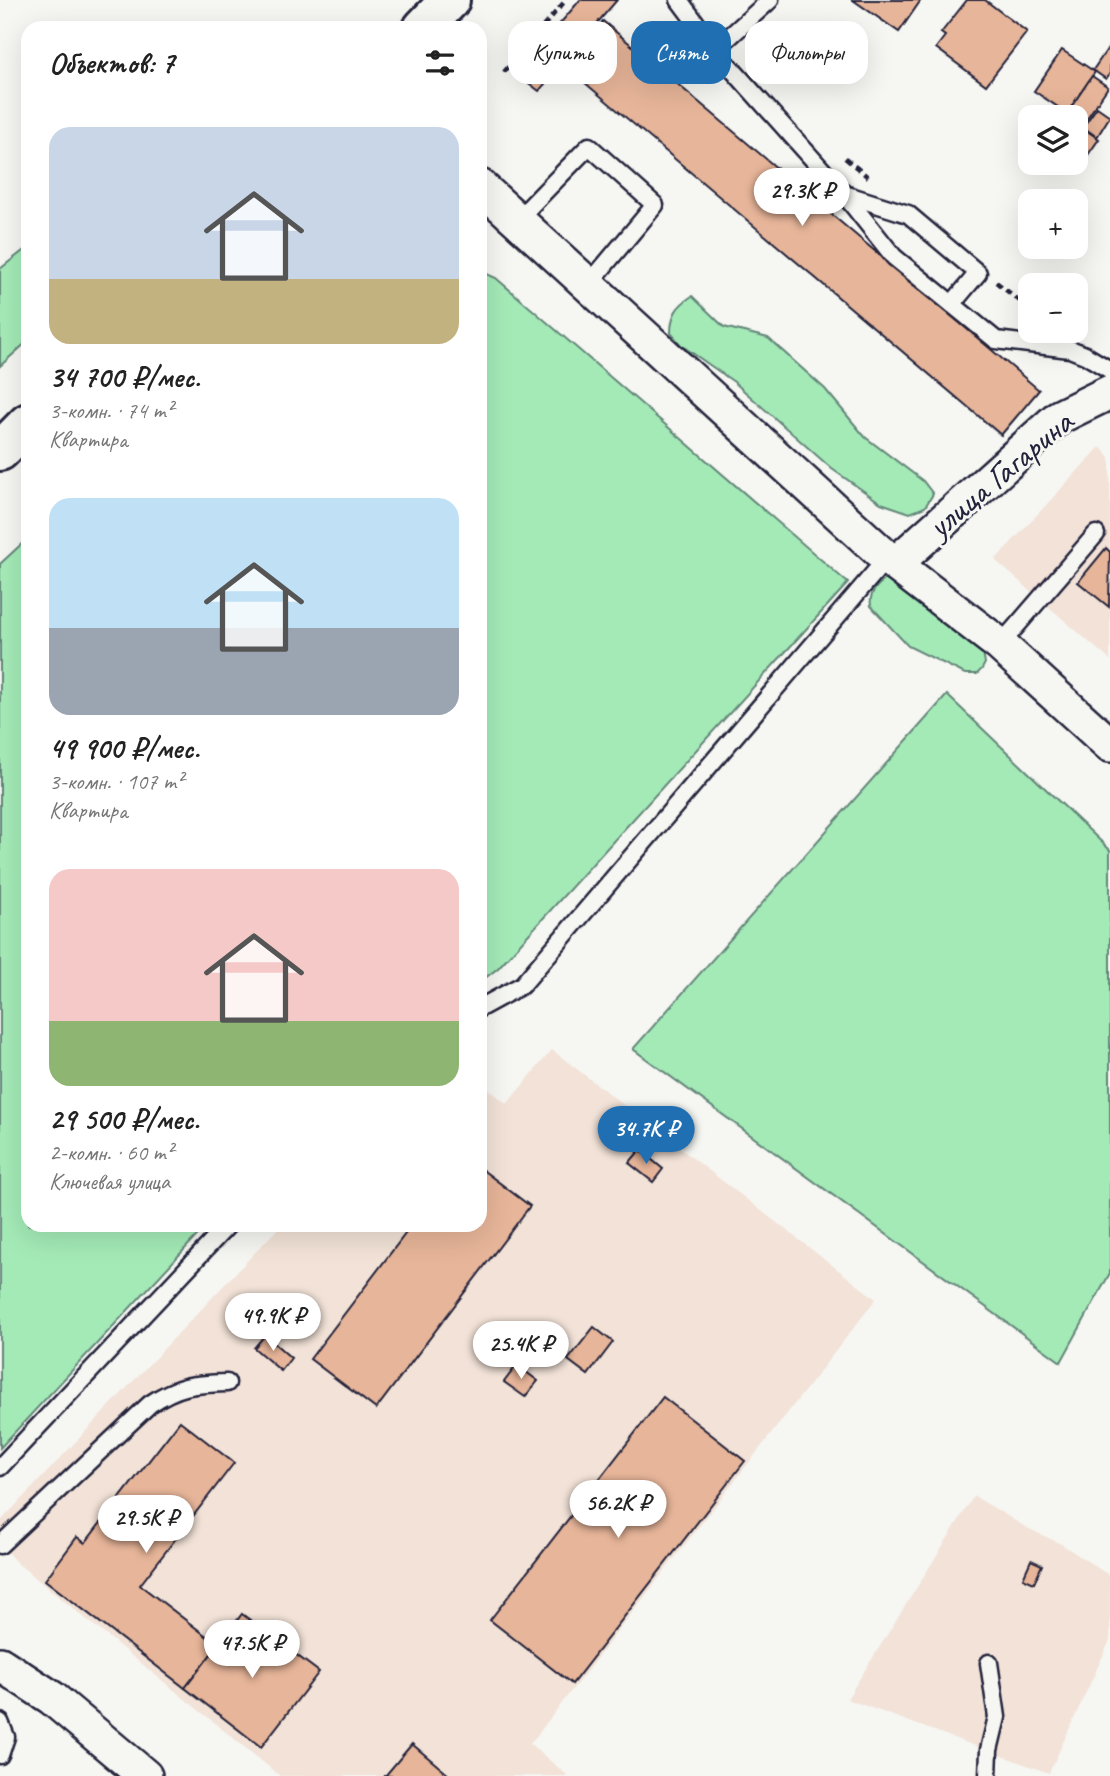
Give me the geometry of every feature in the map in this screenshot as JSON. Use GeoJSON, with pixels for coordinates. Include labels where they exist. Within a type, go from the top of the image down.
{"type":"FeatureCollection","features":[{"type":"Feature","properties":{"kind":"main road"},"geometry":{"type":"LineString","coordinates":[[430,21],[450,0]]}},
{"type":"Feature","properties":{"kind":"main road"},"geometry":{"type":"LineString","coordinates":[[0,451],[21,430]]}},
{"type":"Feature","properties":{"kind":"street"},"geometry":{"type":"LineString","coordinates":[[487,193],[891,561],[1000,645],[1110,744]]}},
{"type":"Feature","properties":{"kind":"street","name":"улица Гагарина"},"geometry":{"type":"LineString","coordinates":[[891,561],[1059,417],[1110,392]]}},
{"type":"Feature","properties":{"kind":"street"},"geometry":{"type":"LineString","coordinates":[[0,1664],[52,1698],[145,1776]]}},
{"type":"Feature","properties":{"kind":"lane"},"geometry":{"type":"LineString","coordinates":[[679,0],[695,21]]}},
{"type":"Feature","properties":{"kind":"lane"},"geometry":{"type":"LineString","coordinates":[[731,35],[770,0]]}},
{"type":"Feature","properties":{"kind":"lane"},"geometry":{"type":"LineString","coordinates":[[731,66],[843,193],[894,257],[996,340],[1070,349],[1110,370]]}},
{"type":"Feature","properties":{"kind":"lane"},"geometry":{"type":"LineString","coordinates":[[516,221],[589,146],[655,205],[589,284]]}},
{"type":"Feature","properties":{"kind":"lane"},"geometry":{"type":"LineString","coordinates":[[843,193],[908,214],[978,273],[952,304]]}},
{"type":"Feature","properties":{"kind":"lane"},"geometry":{"type":"LineString","coordinates":[[1000,645],[1096,534]]}},
{"type":"Feature","properties":{"kind":"lane"},"geometry":{"type":"LineString","coordinates":[[487,1004],[523,985],[891,561]]}},
{"type":"Feature","properties":{"kind":"lane"},"geometry":{"type":"LineString","coordinates":[[0,1467],[221,1232]]}},
{"type":"Feature","properties":{"kind":"lane"},"geometry":{"type":"LineString","coordinates":[[0,1545],[150,1404],[170,1391],[193,1384],[227,1383]]}},
{"type":"Feature","properties":{"kind":"lane"},"geometry":{"type":"LineString","coordinates":[[988,1776],[989,1750],[997,1717],[989,1663]]}},
{"type":"Feature","properties":{"kind":"lane"},"geometry":{"type":"LineString","coordinates":[[0,1722],[6,1737],[0,1755]]}},
{"type":"Feature","properties":{"kind":"path"},"geometry":{"type":"LineString","coordinates":[[504,72],[566,0]]}},
{"type":"Feature","properties":{"kind":"shaded area"},"geometry":{"type":"Polygon","coordinates":[[[1100,447],[1110,457],[1110,660],[995,560],[1100,447]]]}},
{"type":"Feature","properties":{"kind":"shaded area"},"geometry":{"type":"Polygon","coordinates":[[[552,1050],[876,1299],[530,1744],[568,1776],[280,1776],[16,1562],[0,1544],[0,1522],[274,1232],[487,1232],[487,1088],[507,1104],[552,1050]]]}},
{"type":"Feature","properties":{"kind":"shaded area"},"geometry":{"type":"Polygon","coordinates":[[[974,1496],[1027,1528],[1061,1544],[1110,1576],[1110,1640],[1049,1773],[847,1699],[974,1496]]]}},
{"type":"Feature","properties":{"kind":"green space"},"geometry":{"type":"Polygon","coordinates":[[[21,252],[21,347],[0,366],[0,269],[21,252]]]}},
{"type":"Feature","properties":{"kind":"green space"},"geometry":{"type":"Polygon","coordinates":[[[487,274],[496,278],[848,583],[498,968],[487,977],[487,274]]]}},
{"type":"Feature","properties":{"kind":"green space"},"geometry":{"type":"Polygon","coordinates":[[[692,296],[724,327],[768,338],[825,389],[865,437],[923,481],[933,494],[925,507],[910,513],[881,503],[832,469],[734,382],[681,345],[671,333],[672,321],[682,303],[692,296]]]}},
{"type":"Feature","properties":{"kind":"green space"},"geometry":{"type":"Polygon","coordinates":[[[21,544],[21,1232],[201,1232],[0,1448],[0,564],[21,544]]]}},
{"type":"Feature","properties":{"kind":"green space"},"geometry":{"type":"Polygon","coordinates":[[[887,578],[982,648],[985,663],[977,674],[965,674],[908,646],[871,606],[874,590],[887,578]]]}},
{"type":"Feature","properties":{"kind":"green space"},"geometry":{"type":"Polygon","coordinates":[[[947,695],[1110,850],[1110,1273],[1061,1362],[633,1049],[947,695]]]}},
{"type":"Feature","properties":{"kind":"building"},"geometry":{"type":"Polygon","coordinates":[[[580,0],[617,0],[599,21],[562,21],[580,0]]]}},
{"type":"Feature","properties":{"kind":"building"},"geometry":{"type":"Polygon","coordinates":[[[853,0],[921,0],[899,32],[853,0]]]}},
{"type":"Feature","properties":{"kind":"building"},"geometry":{"type":"Polygon","coordinates":[[[967,0],[985,0],[1027,32],[986,85],[936,48],[945,36],[941,33],[967,0]]]}},
{"type":"Feature","properties":{"kind":"building"},"geometry":{"type":"Polygon","coordinates":[[[617,33],[631,45],[631,84],[677,84],[1039,390],[1001,435],[586,84],[617,84],[617,33]]]}},
{"type":"Feature","properties":{"kind":"building"},"geometry":{"type":"Polygon","coordinates":[[[1110,45],[1110,73],[1106,79],[1093,70],[1110,45]]]}},
{"type":"Feature","properties":{"kind":"building"},"geometry":{"type":"Polygon","coordinates":[[[1062,50],[1095,72],[1072,105],[1055,105],[1034,91],[1062,50]]]}},
{"type":"Feature","properties":{"kind":"building"},"geometry":{"type":"Polygon","coordinates":[[[1092,76],[1108,87],[1088,117],[1088,105],[1072,105],[1092,76]]]}},
{"type":"Feature","properties":{"kind":"building"},"geometry":{"type":"Polygon","coordinates":[[[530,84],[545,84],[539,91],[530,84]]]}},
{"type":"Feature","properties":{"kind":"building"},"geometry":{"type":"Polygon","coordinates":[[[1097,107],[1110,116],[1097,137],[1088,131],[1088,120],[1097,107]]]}},
{"type":"Feature","properties":{"kind":"building"},"geometry":{"type":"Polygon","coordinates":[[[1088,132],[1099,139],[1088,155],[1088,132]]]}},
{"type":"Feature","properties":{"kind":"building"},"geometry":{"type":"Polygon","coordinates":[[[1106,548],[1110,552],[1109,607],[1078,582],[1106,548]]]}},
{"type":"Feature","properties":{"kind":"building"},"geometry":{"type":"Polygon","coordinates":[[[640,1150],[663,1169],[653,1182],[629,1163],[640,1150]]]}},
{"type":"Feature","properties":{"kind":"building"},"geometry":{"type":"Polygon","coordinates":[[[487,1173],[530,1206],[376,1409],[310,1359],[407,1232],[487,1232],[487,1173]]]}},
{"type":"Feature","properties":{"kind":"building"},"geometry":{"type":"Polygon","coordinates":[[[594,1327],[613,1342],[588,1375],[568,1360],[594,1327]]]}},
{"type":"Feature","properties":{"kind":"building"},"geometry":{"type":"Polygon","coordinates":[[[265,1335],[291,1358],[281,1371],[254,1348],[265,1335]]]}},
{"type":"Feature","properties":{"kind":"building"},"geometry":{"type":"Polygon","coordinates":[[[517,1365],[538,1381],[525,1397],[504,1382],[517,1365]]]}},
{"type":"Feature","properties":{"kind":"building"},"geometry":{"type":"Polygon","coordinates":[[[663,1397],[745,1461],[572,1684],[490,1620],[663,1397]]]}},
{"type":"Feature","properties":{"kind":"building"},"geometry":{"type":"Polygon","coordinates":[[[180,1421],[234,1463],[140,1585],[218,1645],[185,1688],[45,1580],[77,1537],[85,1543],[180,1421]]]}},
{"type":"Feature","properties":{"kind":"building"},"geometry":{"type":"Polygon","coordinates":[[[1031,1560],[1042,1565],[1034,1583],[1023,1578],[1031,1560]]]}},
{"type":"Feature","properties":{"kind":"building"},"geometry":{"type":"Polygon","coordinates":[[[242,1614],[319,1672],[261,1747],[185,1688],[242,1614]]]}},
{"type":"Feature","properties":{"kind":"building"},"geometry":{"type":"Polygon","coordinates":[[[412,1744],[450,1776],[385,1776],[412,1744]]]}}]}
